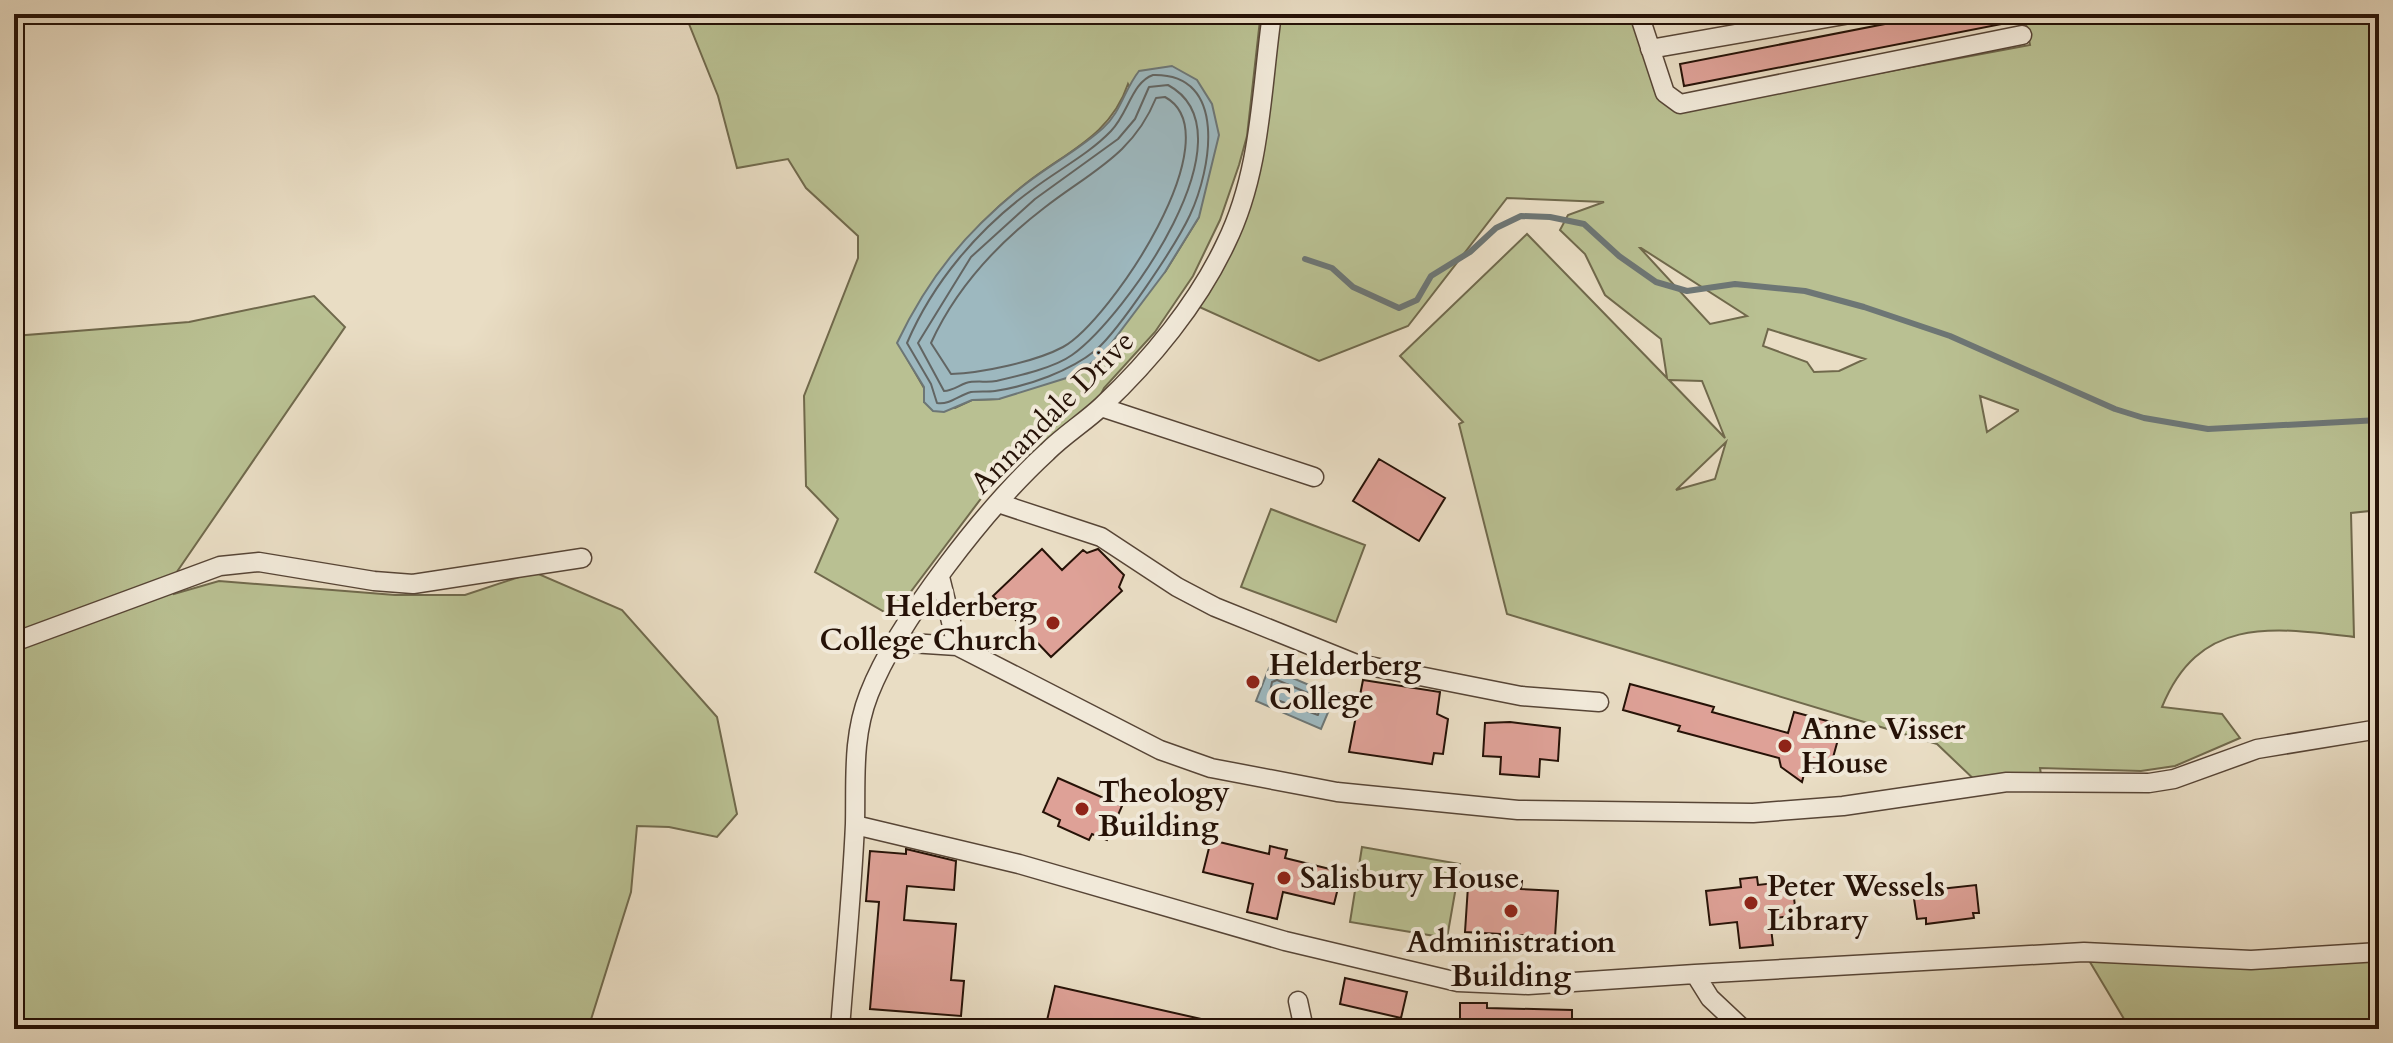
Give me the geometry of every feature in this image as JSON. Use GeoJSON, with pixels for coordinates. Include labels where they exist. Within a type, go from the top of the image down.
{"type":"FeatureCollection","features":[{"type":"Feature","properties":{"kind":"street","name":"Annandale Drive"},"geometry":{"type":"LineString","coordinates":[[840,1029],[855,825],[858,728],[882,664],[940,577],[998,503],[1047,452],[1101,407],[1144,363],[1191,301],[1225,247],[1252,177],[1272,14]]}},
{"type":"Feature","properties":{"kind":"street"},"geometry":{"type":"LineString","coordinates":[[1639,14],[1665,93],[1680,104],[2022,35]]}},
{"type":"Feature","properties":{"kind":"street"},"geometry":{"type":"LineString","coordinates":[[1650,49],[1850,14]]}},
{"type":"Feature","properties":{"kind":"street"},"geometry":{"type":"LineString","coordinates":[[1101,407],[1314,477]]}},
{"type":"Feature","properties":{"kind":"street"},"geometry":{"type":"LineString","coordinates":[[998,503],[1101,537],[1177,587],[1215,607],[1354,663],[1521,696],[1599,702]]}},
{"type":"Feature","properties":{"kind":"street"},"geometry":{"type":"LineString","coordinates":[[14,642],[220,566],[259,562],[290,564],[374,581],[413,584],[582,558]]}},
{"type":"Feature","properties":{"kind":"street"},"geometry":{"type":"LineString","coordinates":[[940,577],[957,646]]}},
{"type":"Feature","properties":{"kind":"street"},"geometry":{"type":"LineString","coordinates":[[895,642],[957,646],[1160,750],[1211,768],[1337,792],[1518,810],[1753,813],[1843,806],[2007,782],[2149,783],[2174,779],[2257,749],[2379,729]]}},
{"type":"Feature","properties":{"kind":"street"},"geometry":{"type":"LineString","coordinates":[[855,825],[1019,864],[1285,941],[1458,982],[1528,985],[2084,952],[2251,960],[2379,952]]}},
{"type":"Feature","properties":{"kind":"street"},"geometry":{"type":"LineString","coordinates":[[1695,974],[1710,998],[1743,1029]]}},
{"type":"Feature","properties":{"kind":"street"},"geometry":{"type":"LineString","coordinates":[[1298,1001],[1304,1029]]}},
{"type":"Feature","properties":{"kind":"green space"},"geometry":{"type":"Polygon","coordinates":[[[685,14],[1268,14],[1267,19],[1260,20],[1247,136],[1239,165],[1220,220],[1193,276],[1155,332],[1104,388],[1094,408],[1047,452],[995,480],[900,606],[888,614],[815,572],[838,519],[806,486],[804,396],[858,258],[858,236],[806,188],[788,159],[737,168],[718,96],[685,14]],[[1128,84],[1110,118],[1098,131],[1024,185],[986,219],[952,256],[922,298],[898,343],[924,388],[924,402],[955,408],[972,400],[999,399],[1165,272],[1199,217],[1128,84]]]}},
{"type":"Feature","properties":{"kind":"green space"},"geometry":{"type":"Polygon","coordinates":[[[1280,14],[1634,14],[1663,99],[1709,105],[2030,45],[2024,14],[2379,14],[2379,510],[2351,513],[2354,637],[2295,631],[2241,634],[2217,642],[2196,656],[2178,677],[2162,707],[2222,714],[2240,738],[2175,766],[2141,771],[2040,768],[2042,781],[1980,785],[1937,744],[1507,614],[1459,424],[1463,422],[1400,356],[1527,234],[1667,378],[1661,339],[1605,295],[1585,254],[1560,230],[1568,215],[1604,202],[1507,198],[1408,326],[1319,361],[1195,305],[1231,251],[1280,14]],[[1640,248],[1710,324],[1747,316],[1640,248]],[[1768,329],[1763,346],[1807,362],[1814,372],[1839,371],[1865,359],[1768,329]],[[1669,380],[1725,438],[1702,381],[1669,380]],[[1980,396],[1987,432],[2018,410],[1980,396]],[[1726,442],[1676,490],[1715,479],[1726,442]]]}},
{"type":"Feature","properties":{"kind":"green space"},"geometry":{"type":"Polygon","coordinates":[[[314,296],[345,327],[172,579],[174,594],[219,581],[395,595],[465,595],[534,572],[622,610],[717,717],[737,814],[717,837],[669,827],[637,826],[631,892],[588,1029],[14,1029],[14,336],[189,322],[314,296]]]}},
{"type":"Feature","properties":{"kind":"green space"},"geometry":{"type":"Polygon","coordinates":[[[1271,509],[1365,545],[1336,622],[1241,587],[1271,509]]]}},
{"type":"Feature","properties":{"kind":"green space"},"geometry":{"type":"Polygon","coordinates":[[[1362,847],[1460,864],[1447,938],[1350,922],[1362,847]]]}},
{"type":"Feature","properties":{"kind":"green space"},"geometry":{"type":"Polygon","coordinates":[[[2084,952],[2379,952],[2379,1026],[2130,1029],[2084,952]]]}},
{"type":"Feature","properties":{"kind":"water"},"geometry":{"type":"Polygon","coordinates":[[[1172,66],[1197,80],[1212,104],[1219,135],[1199,217],[1165,272],[1104,353],[1076,375],[999,399],[972,400],[944,412],[933,411],[924,402],[924,387],[897,343],[936,276],[967,238],[1003,203],[1103,128],[1139,71],[1172,66]]]}},
{"type":"Feature","properties":{"kind":"water"},"geometry":{"type":"Polygon","coordinates":[[[1269,668],[1335,696],[1321,729],[1256,701],[1269,668]]]}},
{"type":"Feature","properties":{"kind":"building"},"geometry":{"type":"Polygon","coordinates":[[[1936,14],[2011,14],[2012,22],[1684,86],[1680,64],[1936,14]]]}},
{"type":"Feature","properties":{"kind":"building"},"geometry":{"type":"Polygon","coordinates":[[[1379,459],[1445,498],[1419,541],[1353,501],[1379,459]]]}},
{"type":"Feature","properties":{"kind":"building","name":"Helderberg College Church"},"geometry":{"type":"Polygon","coordinates":[[[1042,549],[1062,570],[1083,550],[1087,553],[1098,549],[1124,575],[1119,587],[1122,591],[1051,657],[993,596],[1042,549]]]}},
{"type":"Feature","properties":{"kind":"building"},"geometry":{"type":"Polygon","coordinates":[[[1363,680],[1440,692],[1437,714],[1448,719],[1443,754],[1434,753],[1432,764],[1349,752],[1363,680]]]}},
{"type":"Feature","properties":{"kind":"building","name":"Anne Visser House"},"geometry":{"type":"Polygon","coordinates":[[[1630,684],[1714,707],[1712,712],[1788,733],[1794,712],[1842,725],[1829,772],[1806,766],[1802,782],[1781,767],[1779,758],[1678,731],[1680,726],[1623,710],[1630,684]]]}},
{"type":"Feature","properties":{"kind":"building"},"geometry":{"type":"Polygon","coordinates":[[[1510,722],[1560,728],[1558,761],[1540,759],[1539,777],[1500,774],[1501,757],[1483,756],[1485,723],[1510,722]]]}},
{"type":"Feature","properties":{"kind":"building","name":"Theology Building"},"geometry":{"type":"Polygon","coordinates":[[[1058,778],[1122,806],[1107,840],[1092,834],[1089,840],[1058,826],[1060,820],[1043,812],[1058,778]]]}},
{"type":"Feature","properties":{"kind":"building","name":"Salisbury House"},"geometry":{"type":"Polygon","coordinates":[[[1211,840],[1269,854],[1270,846],[1287,850],[1285,858],[1342,872],[1334,904],[1283,892],[1277,919],[1247,912],[1253,884],[1203,872],[1211,840]]]}},
{"type":"Feature","properties":{"kind":"building"},"geometry":{"type":"Polygon","coordinates":[[[906,849],[956,861],[954,890],[907,886],[904,920],[956,924],[951,980],[964,981],[961,1016],[870,1009],[879,902],[866,901],[870,851],[906,854],[906,849]]]}},
{"type":"Feature","properties":{"kind":"building","name":"Peter Wessels Library"},"geometry":{"type":"Polygon","coordinates":[[[1757,877],[1758,885],[1792,881],[1796,915],[1770,919],[1773,945],[1740,948],[1737,922],[1710,925],[1706,891],[1741,887],[1740,879],[1757,877]]]}},
{"type":"Feature","properties":{"kind":"building","name":"Administration Building"},"geometry":{"type":"Polygon","coordinates":[[[1505,880],[1522,881],[1521,889],[1558,891],[1555,937],[1519,935],[1518,949],[1500,948],[1500,934],[1465,932],[1468,886],[1504,888],[1505,880]]]}},
{"type":"Feature","properties":{"kind":"building"},"geometry":{"type":"Polygon","coordinates":[[[1976,885],[1979,913],[1973,913],[1974,918],[1926,924],[1926,918],[1917,919],[1913,892],[1976,885]]]}},
{"type":"Feature","properties":{"kind":"building"},"geometry":{"type":"Polygon","coordinates":[[[1345,978],[1407,992],[1401,1018],[1340,1004],[1345,978]]]}},
{"type":"Feature","properties":{"kind":"building"},"geometry":{"type":"Polygon","coordinates":[[[1055,986],[1219,1023],[1218,1029],[1045,1029],[1055,986]]]}},
{"type":"Feature","properties":{"kind":"building"},"geometry":{"type":"Polygon","coordinates":[[[1460,1003],[1487,1003],[1487,1008],[1572,1010],[1572,1029],[1460,1029],[1460,1003]]]}},
{"type":"Feature","properties":{"kind":"waterway"},"geometry":{"type":"LineString","coordinates":[[1305,259],[1332,268],[1353,287],[1399,308],[1417,300],[1431,276],[1470,252],[1496,228],[1521,216],[1550,217],[1584,224],[1619,256],[1656,282],[1687,291],[1735,284],[1805,291],[1864,307],[1950,336],[2115,409],[2144,418],[2208,429],[2379,420]]}},
{"type":"Feature","properties":{"kind":"place","name":"Helderberg College Church"},"geometry":{"type":"Point","coordinates":[1053,623]}},
{"type":"Feature","properties":{"kind":"place","name":"Helderberg College"},"geometry":{"type":"Point","coordinates":[1253,682]}},
{"type":"Feature","properties":{"kind":"place","name":"Anne Visser House"},"geometry":{"type":"Point","coordinates":[1785,746]}},
{"type":"Feature","properties":{"kind":"place","name":"Theology Building"},"geometry":{"type":"Point","coordinates":[1082,809]}},
{"type":"Feature","properties":{"kind":"place","name":"Salisbury House"},"geometry":{"type":"Point","coordinates":[1284,878]}},
{"type":"Feature","properties":{"kind":"place","name":"Peter Wessels Library"},"geometry":{"type":"Point","coordinates":[1751,903]}},
{"type":"Feature","properties":{"kind":"place","name":"Administration Building"},"geometry":{"type":"Point","coordinates":[1511,911]}}]}
